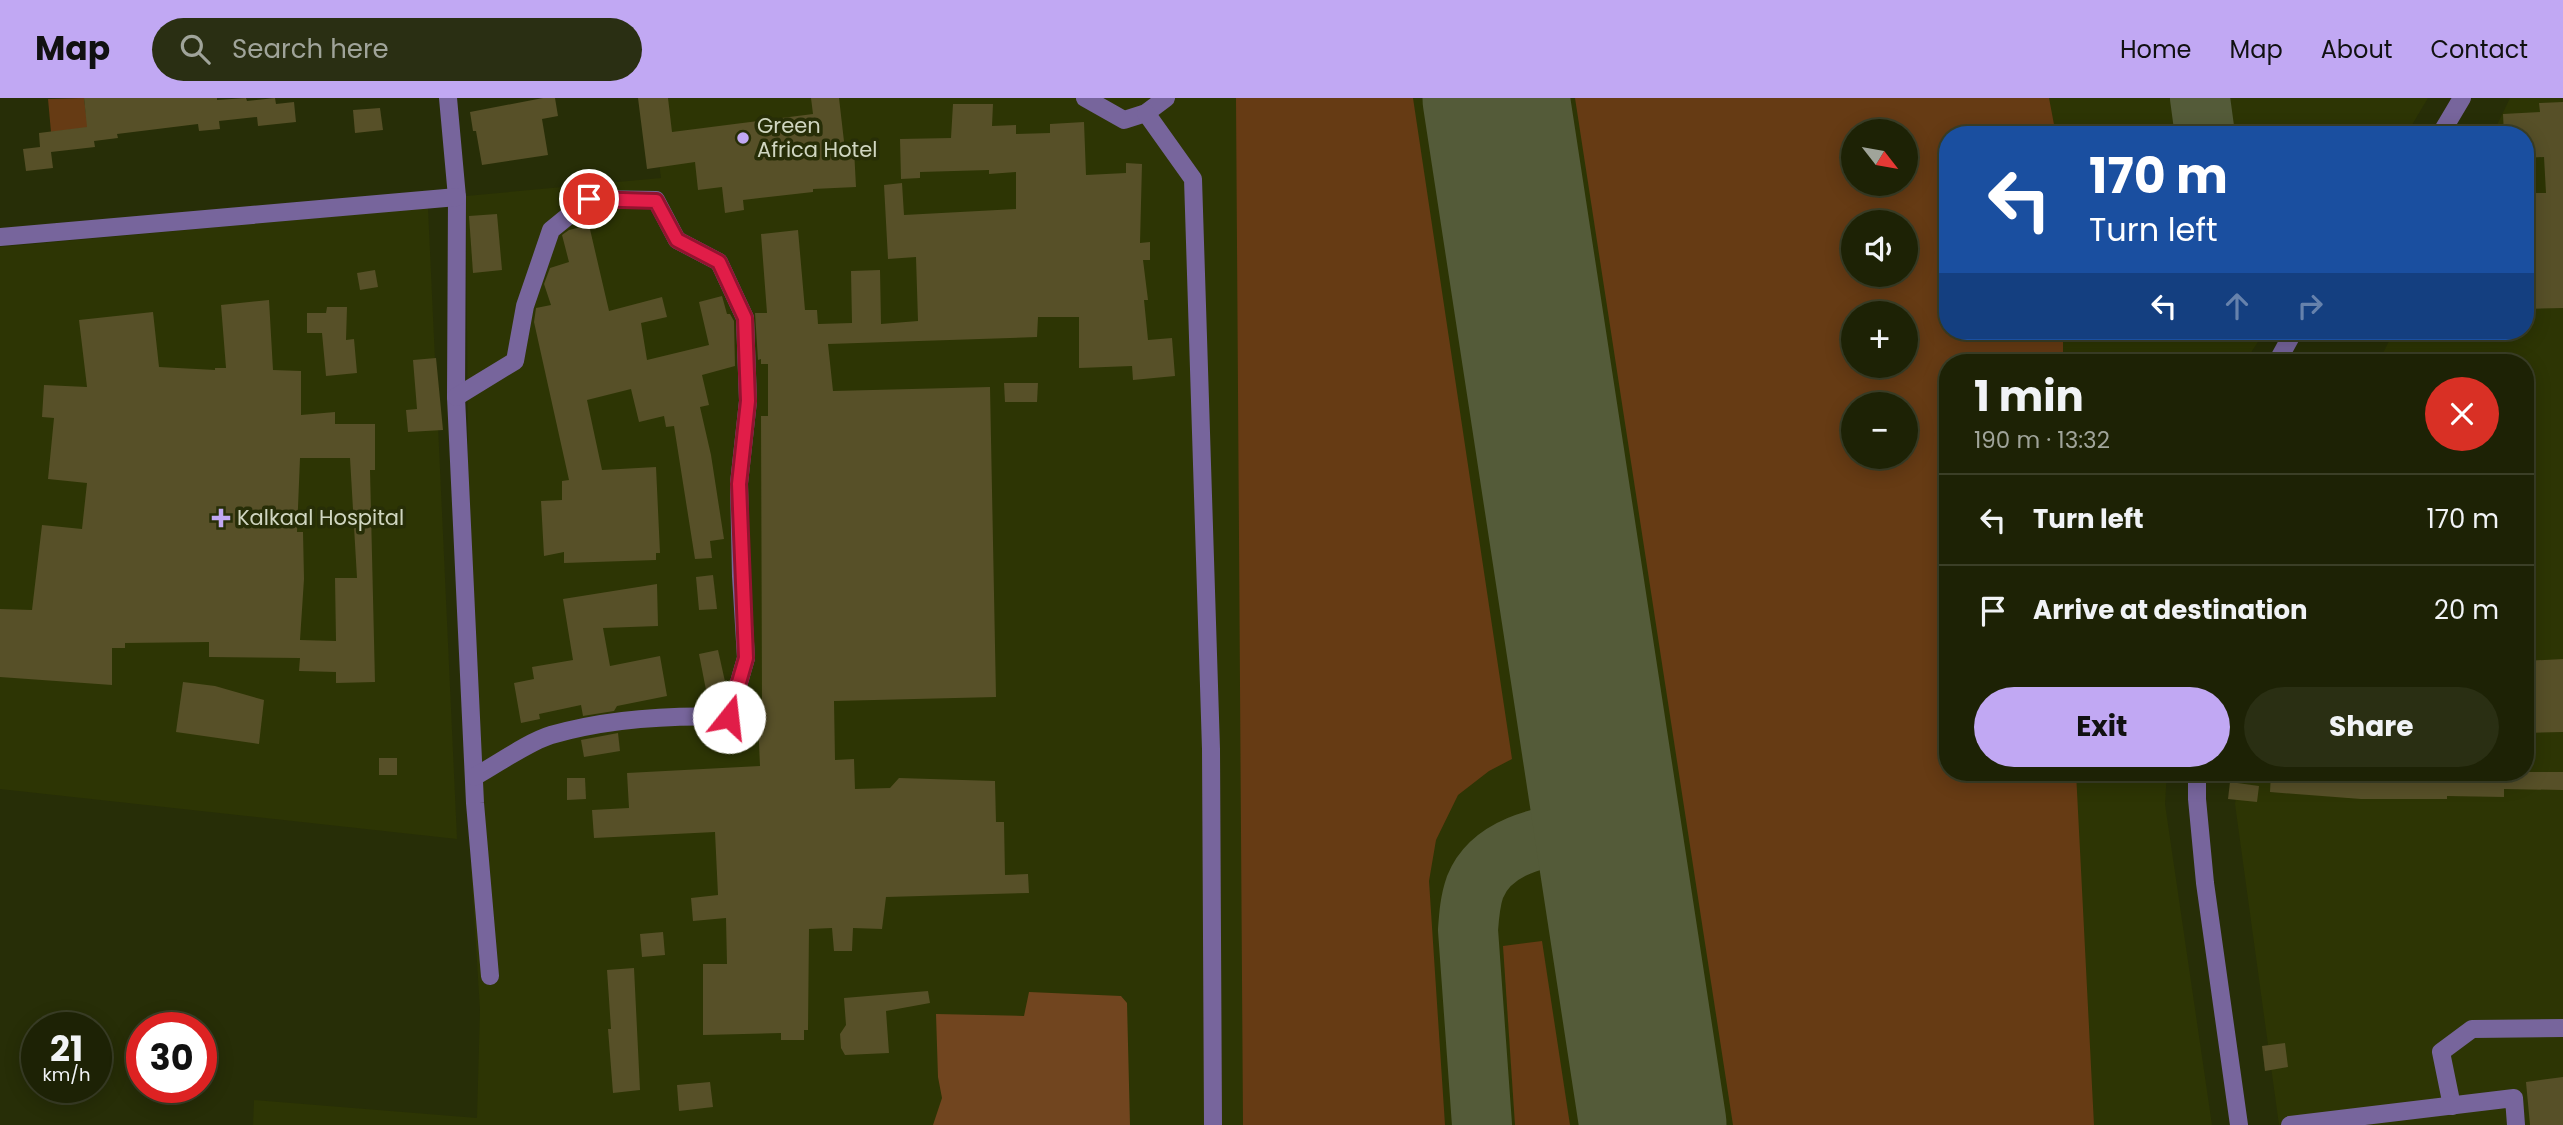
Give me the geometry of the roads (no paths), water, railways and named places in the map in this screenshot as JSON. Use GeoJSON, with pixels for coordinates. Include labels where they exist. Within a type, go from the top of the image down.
{"type":"FeatureCollection","features":[{"type":"Feature","properties":{"kind":"street"},"geometry":{"type":"LineString","coordinates":[[448,98],[457,197],[456,397],[474,777],[490,976]]}},
{"type":"Feature","properties":{"kind":"street"},"geometry":{"type":"LineString","coordinates":[[1085,98],[1124,120],[1146,113],[1166,98]]}},
{"type":"Feature","properties":{"kind":"street"},"geometry":{"type":"LineString","coordinates":[[2445,126],[2462,98]]}},
{"type":"Feature","properties":{"kind":"street"},"geometry":{"type":"LineString","coordinates":[[1146,113],[1193,179],[1211,749],[1213,1125]]}},
{"type":"Feature","properties":{"kind":"street"},"geometry":{"type":"LineString","coordinates":[[0,237],[457,197]]}},
{"type":"Feature","properties":{"kind":"street"},"geometry":{"type":"LineString","coordinates":[[456,397],[515,361],[524,306],[551,230],[589,199],[656,201],[677,240],[719,262],[745,318],[748,401],[739,484],[746,658],[729,717],[691,716],[616,722],[549,736],[474,777]]}},
{"type":"Feature","properties":{"kind":"street"},"geometry":{"type":"LineString","coordinates":[[2197,781],[2205,883],[2239,1125]]}},
{"type":"Feature","properties":{"kind":"street"},"geometry":{"type":"LineString","coordinates":[[2452,1106],[2441,1052],[2472,1029],[2563,1028]]}},
{"type":"Feature","properties":{"kind":"street"},"geometry":{"type":"LineString","coordinates":[[2290,1125],[2514,1098],[2516,1125]]}},
{"type":"Feature","properties":{"kind":"place","name":"Green Africa Hotel"},"geometry":{"type":"Point","coordinates":[743,138]}},
{"type":"Feature","properties":{"kind":"place","name":"Kalkaal Hospital"},"geometry":{"type":"Point","coordinates":[221,518]}}]}
